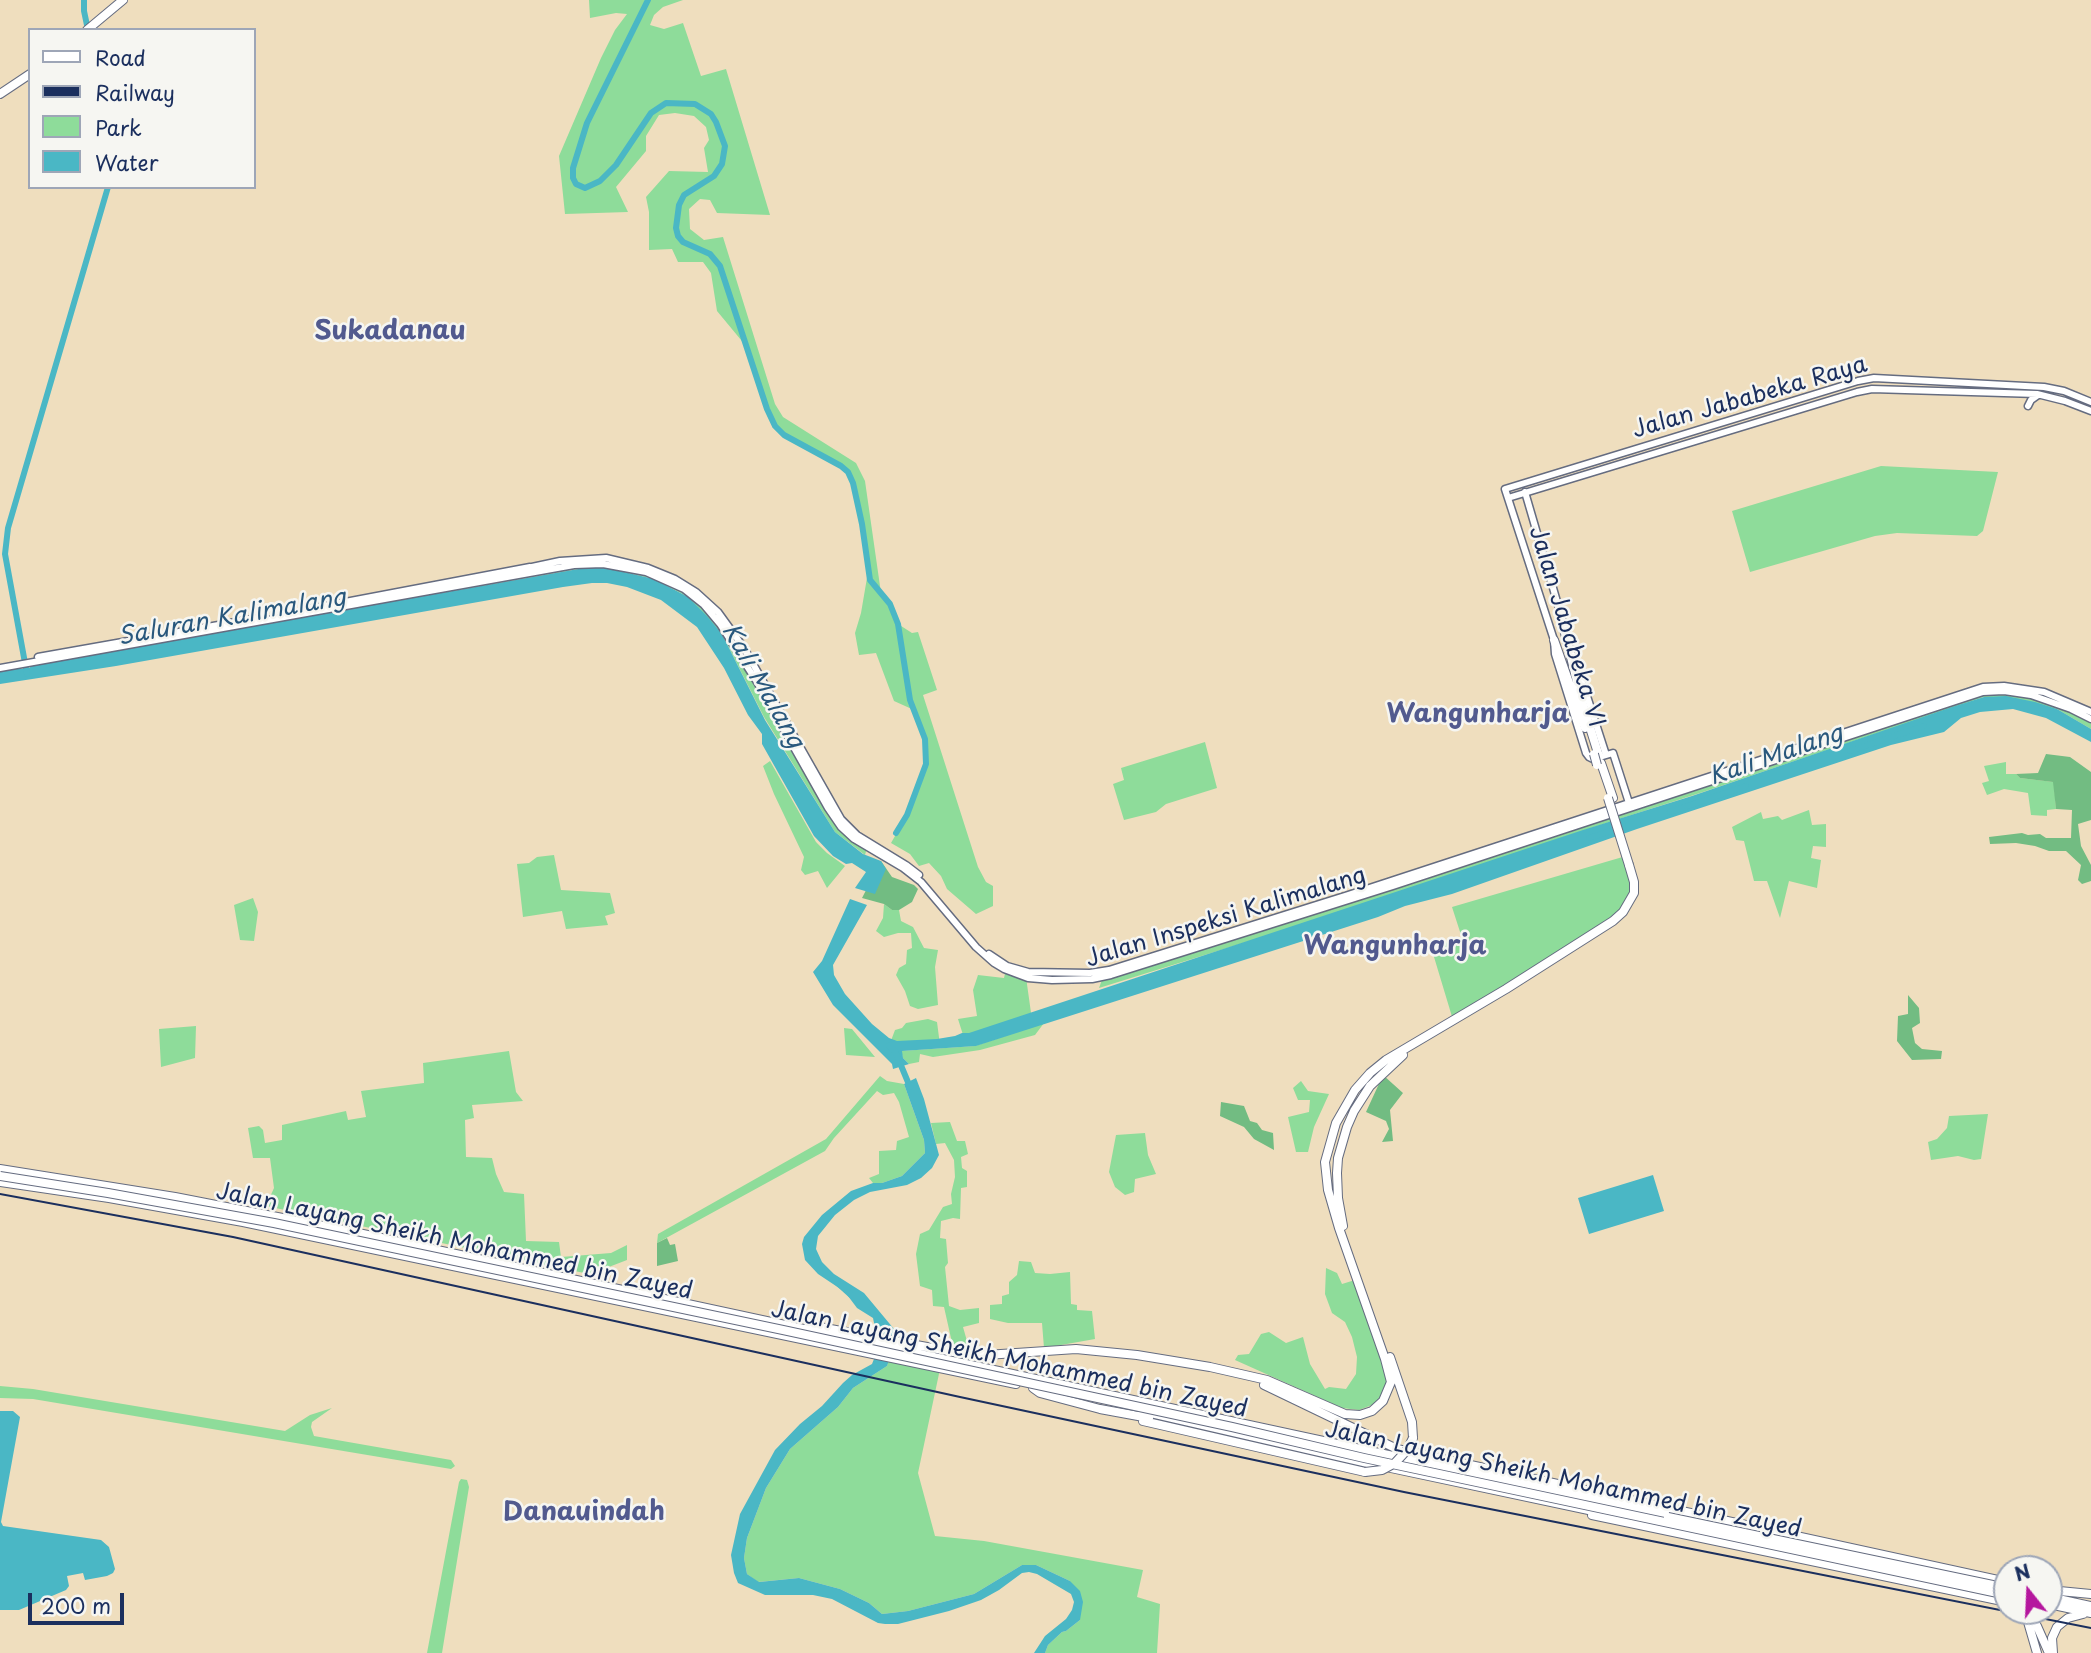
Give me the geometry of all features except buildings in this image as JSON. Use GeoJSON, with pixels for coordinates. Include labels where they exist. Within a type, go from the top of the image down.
{"type":"FeatureCollection","features":[{"type":"Feature","properties":{"kind":"highway"},"geometry":{"type":"LineString","coordinates":[[92,28],[123,0]]}},
{"type":"Feature","properties":{"kind":"highway"},"geometry":{"type":"LineString","coordinates":[[92,28],[130,0]]}},
{"type":"Feature","properties":{"kind":"highway"},"geometry":{"type":"LineString","coordinates":[[0,97],[28,76]]}},
{"type":"Feature","properties":{"kind":"highway"},"geometry":{"type":"LineString","coordinates":[[0,97],[28,80]]}},
{"type":"Feature","properties":{"kind":"highway"},"geometry":{"type":"LineString","coordinates":[[1033,1388],[1040,1393],[1141,1421],[1365,1472],[1382,1470],[1395,1463],[1407,1450],[1413,1438],[1412,1422],[1344,1228],[1338,1198],[1338,1158],[1350,1120],[1370,1086],[1394,1061],[1613,921],[1623,912],[1634,893],[1632,865],[1583,705],[1563,625]]}},
{"type":"Feature","properties":{"kind":"highway"},"geometry":{"type":"LineString","coordinates":[[1554,640],[1599,758]]}},
{"type":"Feature","properties":{"kind":"highway"},"geometry":{"type":"LineString","coordinates":[[910,1348],[972,1355],[1102,1350],[1210,1367],[1267,1380],[1345,1414],[1366,1413],[1378,1407],[1385,1399],[1391,1382],[1388,1367],[1332,1208],[1325,1162],[1333,1131],[1345,1106],[1370,1073],[1405,1047],[1449,1026]]}},
{"type":"Feature","properties":{"kind":"highway"},"geometry":{"type":"LineString","coordinates":[[0,1172],[101,1185],[261,1213],[734,1313],[737,1311],[1993,1585]]}},
{"type":"Feature","properties":{"kind":"highway","name":"Jalan Layang Sheikh Mohammed bin Zayed"},"geometry":{"type":"LineString","coordinates":[[0,1172],[185,1203],[331,1232],[1110,1396],[1365,1455],[1993,1585]]}},
{"type":"Feature","properties":{"kind":"highway","name":"Jalan Layang Sheikh Mohammed bin Zayed"},"geometry":{"type":"LineString","coordinates":[[0,1172],[314,1232],[783,1330],[1993,1597]]}},
{"type":"Feature","properties":{"kind":"highway"},"geometry":{"type":"LineString","coordinates":[[0,1182],[243,1222],[1033,1388],[1993,1597]]}},
{"type":"Feature","properties":{"kind":"highway"},"geometry":{"type":"LineString","coordinates":[[1256,1379],[1398,1449],[1993,1579]]}},
{"type":"Feature","properties":{"kind":"highway"},"geometry":{"type":"LineString","coordinates":[[1134,1417],[1142,1416],[1420,1479],[1993,1597]]}},
{"type":"Feature","properties":{"kind":"highway"},"geometry":{"type":"LineString","coordinates":[[2063,1591],[2091,1594]]}},
{"type":"Feature","properties":{"kind":"highway"},"geometry":{"type":"LineString","coordinates":[[2063,1600],[2091,1606]]}},
{"type":"Feature","properties":{"kind":"highway"},"geometry":{"type":"LineString","coordinates":[[2063,1608],[2088,1614]]}},
{"type":"Feature","properties":{"kind":"highway"},"geometry":{"type":"LineString","coordinates":[[2051,1653],[2057,1627],[2068,1618],[2088,1614]]}},
{"type":"Feature","properties":{"kind":"highway"},"geometry":{"type":"LineString","coordinates":[[2029,1625],[2037,1653]]}},
{"type":"Feature","properties":{"kind":"highway"},"geometry":{"type":"LineString","coordinates":[[2036,1625],[2051,1653]]}},
{"type":"Feature","properties":{"kind":"main road","name":"Jalan Jababeka Raya"},"geometry":{"type":"LineString","coordinates":[[1505,489],[1874,378],[2044,387],[2064,391],[2090,407]]}},
{"type":"Feature","properties":{"kind":"main road","name":"Jalan Jababeka Raya"},"geometry":{"type":"LineString","coordinates":[[1509,501],[1525,493],[1648,455],[1872,389],[2040,395],[2090,407]]}},
{"type":"Feature","properties":{"kind":"main road"},"geometry":{"type":"LineString","coordinates":[[2028,406],[2031,400],[2040,395]]}},
{"type":"Feature","properties":{"kind":"main road"},"geometry":{"type":"LineString","coordinates":[[1776,406],[1774,412],[1780,415]]}},
{"type":"Feature","properties":{"kind":"main road"},"geometry":{"type":"LineString","coordinates":[[1646,446],[1651,449],[1648,455]]}},
{"type":"Feature","properties":{"kind":"main road","name":"Jalan Jababeka VI"},"geometry":{"type":"LineString","coordinates":[[1523,483],[1563,625]]}},
{"type":"Feature","properties":{"kind":"main road","name":"Jalan Jababeka VI"},"geometry":{"type":"LineString","coordinates":[[1505,489],[1554,640]]}},
{"type":"Feature","properties":{"kind":"main road"},"geometry":{"type":"LineString","coordinates":[[1509,501],[1528,501]]}},
{"type":"Feature","properties":{"kind":"main road","name":"Jalan Inspeksi Kalimalang"},"geometry":{"type":"LineString","coordinates":[[0,666],[434,589],[585,558],[647,570],[684,589],[713,615],[731,638],[848,834],[895,861],[924,885],[987,957],[1004,969],[1028,978],[1103,977],[1158,957],[1393,886],[1577,822],[1979,690],[2020,693],[2044,699],[2086,712],[2091,719]]}},
{"type":"Feature","properties":{"kind":"main road","name":"Jalan Inspeksi Kalimalang"},"geometry":{"type":"LineString","coordinates":[[497,576],[587,563],[616,563]]}},
{"type":"Feature","properties":{"kind":"main road"},"geometry":{"type":"LineString","coordinates":[[526,573],[532,567]]}},
{"type":"Feature","properties":{"kind":"main road","name":"Jalan Jababeka VI"},"geometry":{"type":"LineString","coordinates":[[1599,758],[1613,753],[1630,805]]}},
{"type":"Feature","properties":{"kind":"green space"},"geometry":{"type":"Polygon","coordinates":[[[589,0],[683,0],[663,7],[654,15],[650,25],[664,29],[683,23],[701,76],[726,69],[770,215],[717,213],[710,200],[700,199],[689,209],[690,229],[704,240],[723,237],[775,404],[783,417],[856,463],[865,481],[881,593],[890,604],[898,624],[912,633],[918,632],[937,690],[923,695],[978,867],[986,882],[993,886],[993,906],[976,914],[947,889],[941,876],[929,863],[919,866],[910,854],[891,843],[907,815],[926,764],[925,739],[914,710],[894,701],[876,653],[859,655],[855,633],[868,572],[862,524],[848,472],[828,457],[784,435],[770,419],[746,346],[717,311],[711,273],[703,262],[678,262],[672,249],[649,250],[649,212],[646,197],[669,171],[708,172],[704,148],[709,140],[706,127],[694,116],[675,113],[659,115],[646,136],[646,151],[616,187],[628,212],[565,214],[559,156],[601,58],[615,30],[627,14],[616,13],[590,18],[589,0]]]}},
{"type":"Feature","properties":{"kind":"green space"},"geometry":{"type":"Polygon","coordinates":[[[1881,466],[1998,472],[1983,531],[1977,536],[1897,533],[1875,536],[1750,572],[1732,511],[1881,466]]]}},
{"type":"Feature","properties":{"kind":"green space"},"geometry":{"type":"Polygon","coordinates":[[[606,558],[675,579],[725,621],[837,812],[857,835],[923,879],[969,933],[966,936],[924,885],[867,848],[865,855],[835,832],[764,717],[722,634],[688,597],[654,579],[607,568],[584,568],[35,664],[235,622],[560,561],[606,558]]]}},
{"type":"Feature","properties":{"kind":"green space"},"geometry":{"type":"Polygon","coordinates":[[[1983,692],[2020,693],[2091,719],[2091,729],[2057,709],[1984,697],[1272,934],[1099,988],[1103,977],[1983,692]]]}},
{"type":"Feature","properties":{"kind":"green space"},"geometry":{"type":"Polygon","coordinates":[[[1205,742],[1217,788],[1166,804],[1156,812],[1124,820],[1113,784],[1124,780],[1121,768],[1205,742]]]}},
{"type":"Feature","properties":{"kind":"green space"},"geometry":{"type":"Polygon","coordinates":[[[2046,754],[2070,757],[2091,772],[2091,820],[2078,824],[2081,846],[2091,865],[2091,881],[2082,884],[2078,880],[2081,865],[2066,851],[2049,851],[2016,843],[1990,844],[1989,837],[2022,833],[2040,834],[2046,838],[2071,838],[2072,810],[2056,809],[2053,782],[2020,778],[2016,774],[2038,773],[2046,754]]]}},
{"type":"Feature","properties":{"kind":"green space"},"geometry":{"type":"Polygon","coordinates":[[[770,761],[816,842],[845,866],[827,888],[818,871],[805,875],[801,870],[804,857],[763,766],[770,761]]]}},
{"type":"Feature","properties":{"kind":"green space"},"geometry":{"type":"Polygon","coordinates":[[[2006,762],[2006,774],[2054,782],[2056,809],[2047,810],[2047,816],[2031,815],[2028,793],[2004,789],[1987,795],[1982,783],[1989,781],[1984,766],[2006,762]]]}},
{"type":"Feature","properties":{"kind":"green space"},"geometry":{"type":"Polygon","coordinates":[[[1809,810],[1812,825],[1826,824],[1826,847],[1813,846],[1811,858],[1821,860],[1817,888],[1789,881],[1780,918],[1767,881],[1754,881],[1744,841],[1736,840],[1732,827],[1761,812],[1763,819],[1778,816],[1782,820],[1809,810]]]}},
{"type":"Feature","properties":{"kind":"green space"},"geometry":{"type":"Polygon","coordinates":[[[554,855],[561,890],[610,893],[615,913],[605,916],[608,925],[566,929],[562,911],[523,917],[517,864],[554,855]]]}},
{"type":"Feature","properties":{"kind":"green space"},"geometry":{"type":"Polygon","coordinates":[[[1626,856],[1634,882],[1623,912],[1453,1020],[1431,947],[1462,938],[1452,907],[1626,856]]]}},
{"type":"Feature","properties":{"kind":"green space"},"geometry":{"type":"Polygon","coordinates":[[[881,861],[892,877],[918,889],[912,902],[899,910],[892,910],[884,904],[862,898],[881,861]]]}},
{"type":"Feature","properties":{"kind":"green space"},"geometry":{"type":"Polygon","coordinates":[[[253,898],[258,912],[254,941],[240,940],[234,905],[253,898]]]}},
{"type":"Feature","properties":{"kind":"green space"},"geometry":{"type":"Polygon","coordinates":[[[884,904],[892,910],[899,910],[901,921],[913,927],[924,948],[938,950],[935,967],[938,1005],[918,1009],[910,1006],[896,975],[899,968],[906,964],[907,950],[912,948],[911,933],[884,937],[876,931],[883,918],[884,904]]]}},
{"type":"Feature","properties":{"kind":"green space"},"geometry":{"type":"Polygon","coordinates":[[[1006,969],[1026,977],[1032,1020],[964,1038],[958,1019],[977,1016],[973,990],[978,975],[1004,978],[1006,969]]]}},
{"type":"Feature","properties":{"kind":"green space"},"geometry":{"type":"Polygon","coordinates":[[[1908,995],[1919,1008],[1920,1023],[1912,1028],[1915,1043],[1922,1049],[1942,1051],[1941,1059],[1912,1060],[1897,1041],[1898,1016],[1908,1014],[1908,995]]]}},
{"type":"Feature","properties":{"kind":"green space"},"geometry":{"type":"Polygon","coordinates":[[[928,1019],[937,1022],[940,1045],[889,1046],[895,1030],[906,1023],[928,1019]]]}},
{"type":"Feature","properties":{"kind":"green space"},"geometry":{"type":"Polygon","coordinates":[[[1044,1023],[1035,1035],[980,1050],[933,1057],[920,1054],[919,1062],[909,1064],[901,1051],[975,1046],[1044,1023]]]}},
{"type":"Feature","properties":{"kind":"green space"},"geometry":{"type":"Polygon","coordinates":[[[196,1026],[195,1058],[161,1067],[159,1029],[196,1026]]]}},
{"type":"Feature","properties":{"kind":"green space"},"geometry":{"type":"Polygon","coordinates":[[[844,1028],[852,1029],[875,1057],[846,1055],[844,1028]]]}},
{"type":"Feature","properties":{"kind":"green space"},"geometry":{"type":"Polygon","coordinates":[[[509,1051],[516,1092],[523,1101],[472,1105],[474,1118],[465,1120],[466,1157],[492,1158],[504,1192],[524,1194],[526,1241],[559,1242],[561,1257],[611,1253],[627,1245],[627,1260],[601,1270],[603,1277],[266,1206],[274,1188],[270,1158],[253,1158],[248,1128],[259,1126],[263,1130],[265,1143],[282,1140],[282,1125],[346,1111],[348,1120],[366,1117],[361,1091],[424,1083],[423,1063],[509,1051]]]}},
{"type":"Feature","properties":{"kind":"green space"},"geometry":{"type":"Polygon","coordinates":[[[1383,1075],[1403,1093],[1390,1110],[1393,1141],[1382,1142],[1389,1129],[1386,1121],[1366,1112],[1383,1075]]]}},
{"type":"Feature","properties":{"kind":"green space"},"geometry":{"type":"Polygon","coordinates":[[[880,1076],[887,1081],[904,1084],[924,1140],[925,1153],[902,1176],[882,1183],[873,1183],[869,1178],[879,1174],[879,1151],[896,1150],[897,1141],[909,1137],[894,1093],[883,1095],[877,1091],[825,1151],[657,1243],[658,1234],[826,1139],[880,1076]]]}},
{"type":"Feature","properties":{"kind":"green space"},"geometry":{"type":"Polygon","coordinates":[[[1301,1081],[1308,1091],[1329,1094],[1314,1127],[1308,1152],[1296,1152],[1288,1117],[1309,1112],[1310,1100],[1298,1100],[1293,1088],[1301,1081]]]}},
{"type":"Feature","properties":{"kind":"green space"},"geometry":{"type":"Polygon","coordinates":[[[1221,1102],[1244,1106],[1250,1121],[1257,1123],[1262,1130],[1273,1133],[1274,1150],[1254,1139],[1244,1127],[1220,1116],[1221,1102]]]}},
{"type":"Feature","properties":{"kind":"green space"},"geometry":{"type":"Polygon","coordinates":[[[1988,1114],[1981,1159],[1958,1156],[1931,1160],[1928,1142],[1937,1139],[1947,1128],[1949,1116],[1988,1114]]]}},
{"type":"Feature","properties":{"kind":"green space"},"geometry":{"type":"Polygon","coordinates":[[[950,1122],[957,1141],[965,1141],[968,1154],[961,1157],[962,1168],[967,1171],[967,1187],[961,1188],[960,1219],[941,1221],[940,1238],[946,1239],[948,1263],[945,1267],[949,1306],[960,1310],[979,1308],[979,1323],[963,1327],[969,1348],[953,1347],[944,1307],[933,1306],[932,1290],[920,1286],[916,1254],[920,1234],[929,1230],[943,1207],[952,1204],[954,1160],[945,1143],[936,1144],[931,1123],[950,1122]]]}},
{"type":"Feature","properties":{"kind":"green space"},"geometry":{"type":"Polygon","coordinates":[[[1145,1133],[1148,1155],[1156,1174],[1135,1179],[1134,1192],[1125,1195],[1115,1187],[1109,1172],[1116,1135],[1145,1133]]]}},
{"type":"Feature","properties":{"kind":"green space"},"geometry":{"type":"Polygon","coordinates":[[[667,1238],[670,1245],[675,1244],[678,1261],[657,1266],[657,1243],[667,1238]]]}},
{"type":"Feature","properties":{"kind":"green space"},"geometry":{"type":"Polygon","coordinates":[[[1019,1261],[1031,1262],[1035,1273],[1070,1272],[1071,1304],[1077,1305],[1077,1310],[1092,1311],[1095,1339],[1044,1348],[1042,1323],[1008,1323],[990,1319],[990,1305],[1002,1304],[1002,1296],[1009,1294],[1009,1282],[1017,1275],[1019,1261]]]}},
{"type":"Feature","properties":{"kind":"green space"},"geometry":{"type":"Polygon","coordinates":[[[1326,1268],[1337,1273],[1342,1284],[1355,1280],[1386,1367],[1387,1384],[1381,1397],[1372,1405],[1359,1410],[1342,1408],[1235,1360],[1238,1355],[1249,1354],[1261,1334],[1269,1332],[1286,1343],[1303,1337],[1310,1364],[1325,1389],[1346,1389],[1356,1374],[1357,1357],[1345,1322],[1332,1313],[1325,1294],[1326,1268]]]}},
{"type":"Feature","properties":{"kind":"green space"},"geometry":{"type":"Polygon","coordinates":[[[890,1358],[940,1369],[918,1473],[935,1536],[984,1541],[1143,1570],[1137,1597],[1160,1604],[1157,1653],[1045,1653],[1048,1645],[1080,1620],[1070,1581],[1036,1565],[1022,1565],[974,1594],[908,1611],[882,1614],[869,1603],[840,1589],[799,1578],[758,1582],[747,1574],[744,1558],[747,1538],[766,1488],[790,1449],[838,1407],[853,1388],[887,1366],[890,1358]]]}},
{"type":"Feature","properties":{"kind":"green space"},"geometry":{"type":"Polygon","coordinates":[[[0,1386],[33,1389],[285,1431],[310,1415],[332,1408],[312,1422],[314,1436],[451,1460],[455,1466],[451,1469],[33,1399],[0,1398],[0,1386]]]}},
{"type":"Feature","properties":{"kind":"green space"},"geometry":{"type":"Polygon","coordinates":[[[461,1479],[467,1480],[469,1487],[442,1653],[427,1653],[459,1482],[461,1479]]]}},
{"type":"Feature","properties":{"kind":"water"},"geometry":{"type":"Polygon","coordinates":[[[584,568],[607,568],[654,579],[688,597],[707,616],[722,634],[765,720],[835,832],[863,854],[881,861],[886,869],[875,894],[855,888],[866,872],[833,856],[814,836],[762,744],[762,734],[748,715],[724,668],[697,627],[661,600],[627,587],[592,583],[563,587],[0,684],[0,671],[13,668],[29,668],[35,664],[584,568]]]}},
{"type":"Feature","properties":{"kind":"water"},"geometry":{"type":"Polygon","coordinates":[[[2006,696],[2057,709],[2091,729],[2091,742],[2046,718],[2013,709],[1980,712],[1961,718],[1944,732],[1891,745],[1452,894],[1405,906],[976,1046],[902,1051],[903,1058],[909,1064],[893,1069],[892,1064],[833,1005],[813,972],[822,961],[850,899],[867,905],[833,965],[834,975],[845,994],[872,1024],[897,1041],[937,1039],[969,1033],[1692,796],[1952,707],[1984,697],[2006,696]]]}},
{"type":"Feature","properties":{"kind":"water"},"geometry":{"type":"Polygon","coordinates":[[[916,1078],[939,1155],[932,1168],[907,1185],[870,1192],[854,1200],[835,1215],[818,1236],[816,1249],[822,1262],[834,1274],[864,1293],[899,1335],[887,1366],[853,1388],[838,1407],[790,1449],[766,1488],[747,1538],[744,1558],[747,1574],[759,1582],[799,1578],[840,1589],[869,1603],[882,1614],[908,1611],[974,1594],[1022,1565],[1036,1565],[1070,1581],[1080,1591],[1083,1602],[1080,1620],[1048,1645],[1045,1653],[1034,1653],[1045,1636],[1066,1619],[1074,1602],[1071,1594],[1037,1574],[1022,1573],[981,1600],[949,1611],[898,1624],[885,1624],[832,1599],[813,1595],[765,1595],[738,1583],[734,1573],[731,1555],[740,1514],[775,1450],[852,1375],[872,1364],[883,1336],[876,1333],[873,1318],[857,1308],[845,1292],[818,1274],[805,1260],[802,1244],[804,1237],[822,1215],[851,1191],[902,1176],[925,1153],[924,1140],[904,1084],[916,1078]]]}},
{"type":"Feature","properties":{"kind":"water"},"geometry":{"type":"Polygon","coordinates":[[[1653,1175],[1664,1211],[1589,1234],[1578,1198],[1653,1175]]]}},
{"type":"Feature","properties":{"kind":"water"},"geometry":{"type":"Polygon","coordinates":[[[0,1411],[13,1411],[20,1417],[1,1522],[3,1526],[101,1540],[109,1547],[115,1569],[107,1576],[85,1580],[83,1573],[67,1576],[69,1586],[66,1590],[19,1610],[0,1610],[0,1411]]]}},
{"type":"Feature","properties":{"kind":"waterway"},"geometry":{"type":"LineString","coordinates":[[84,0],[88,28]]}},
{"type":"Feature","properties":{"kind":"waterway"},"geometry":{"type":"LineString","coordinates":[[648,0],[587,123],[573,168],[573,178],[576,184],[585,188],[600,181],[616,165],[651,113],[666,103],[695,104],[711,114],[716,122],[725,146],[722,164],[714,176],[684,195],[679,205],[676,228],[678,236],[683,242],[710,254],[720,266],[775,426],[784,435],[841,466],[848,472],[853,483],[870,580],[890,604],[898,624],[910,700],[925,739],[926,764],[907,815],[896,833]]}},
{"type":"Feature","properties":{"kind":"waterway"},"geometry":{"type":"LineString","coordinates":[[27,674],[5,554],[8,528],[107,189]]}},
{"type":"Feature","properties":{"kind":"waterway","name":"Kali Malang"},"geometry":{"type":"LineString","coordinates":[[1850,751],[1924,726]]}},
{"type":"Feature","properties":{"kind":"waterway","name":"Kali Malang"},"geometry":{"type":"LineString","coordinates":[[1670,812],[1746,786]]}},
{"type":"Feature","properties":{"kind":"waterway","name":"Kali Malang"},"geometry":{"type":"LineString","coordinates":[[1589,838],[1614,830]]}},
{"type":"Feature","properties":{"kind":"waterway"},"geometry":{"type":"LineString","coordinates":[[889,1046],[895,1051],[910,1087]]}},
{"type":"Feature","properties":{"kind":"waterway"},"geometry":{"type":"LineString","coordinates":[[897,1183],[921,1170]]}},
{"type":"Feature","properties":{"kind":"waterway"},"geometry":{"type":"LineString","coordinates":[[812,1260],[851,1295]]}},
{"type":"Feature","properties":{"kind":"railway"},"geometry":{"type":"LineString","coordinates":[[0,1194],[233,1237],[1404,1492],[2091,1628]]}},
{"type":"Feature","properties":{"kind":"district","name":"Sukadanau"},"geometry":{"type":"Point","coordinates":[390,332]}},
{"type":"Feature","properties":{"kind":"district","name":"Wangunharja"},"geometry":{"type":"Point","coordinates":[1478,715]}},
{"type":"Feature","properties":{"kind":"district","name":"Wangunharja"},"geometry":{"type":"Point","coordinates":[1395,947]}},
{"type":"Feature","properties":{"kind":"district","name":"Danauindah"},"geometry":{"type":"Point","coordinates":[584,1513]}},
{"type":"Feature","properties":{"kind":"water label","name":"Saluran Kalimalang"},"geometry":{"type":"Point","coordinates":[232,618]}}]}
